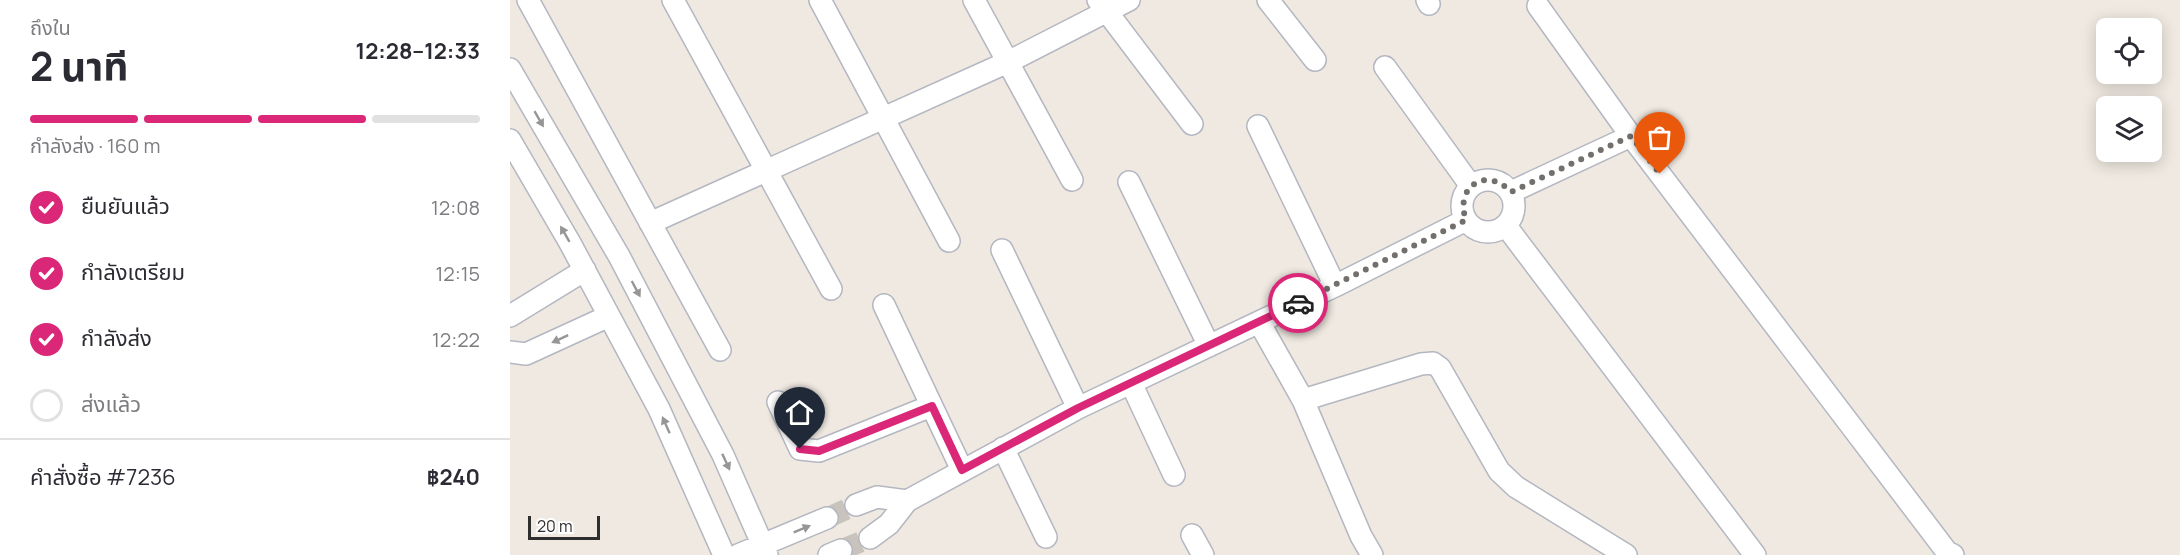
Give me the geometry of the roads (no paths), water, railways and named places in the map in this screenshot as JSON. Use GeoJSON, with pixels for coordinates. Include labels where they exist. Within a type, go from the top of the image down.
{"type":"FeatureCollection","features":[{"type":"Feature","properties":{"kind":"street"},"geometry":{"type":"LineString","coordinates":[[528,0],[720,350]]}},
{"type":"Feature","properties":{"kind":"street"},"geometry":{"type":"LineString","coordinates":[[673,0],[831,289]]}},
{"type":"Feature","properties":{"kind":"street"},"geometry":{"type":"LineString","coordinates":[[820,0],[949,241]]}},
{"type":"Feature","properties":{"kind":"street"},"geometry":{"type":"LineString","coordinates":[[974,0],[1072,180]]}},
{"type":"Feature","properties":{"kind":"street"},"geometry":{"type":"LineString","coordinates":[[650,223],[1008,62],[1102,6],[1129,0]]}},
{"type":"Feature","properties":{"kind":"street"},"geometry":{"type":"LineString","coordinates":[[1268,0],[1315,60]]}},
{"type":"Feature","properties":{"kind":"street"},"geometry":{"type":"LineString","coordinates":[[1102,6],[1192,124]]}},
{"type":"Feature","properties":{"kind":"street"},"geometry":{"type":"LineString","coordinates":[[1538,6],[1631,136],[1948,554]]}},
{"type":"Feature","properties":{"kind":"street"},"geometry":{"type":"LineString","coordinates":[[1385,67],[1471,186]]}},
{"type":"Feature","properties":{"kind":"street"},"geometry":{"type":"LineString","coordinates":[[510,69],[619,256],[723,455],[765,550]]}},
{"type":"Feature","properties":{"kind":"street"},"geometry":{"type":"LineString","coordinates":[[1258,126],[1335,286]]}},
{"type":"Feature","properties":{"kind":"street"},"geometry":{"type":"LineString","coordinates":[[1511,192],[1631,136]]}},
{"type":"Feature","properties":{"kind":"street"},"geometry":{"type":"LineString","coordinates":[[510,140],[585,270],[658,409],[727,555],[765,550],[827,518]]}},
{"type":"Feature","properties":{"kind":"street"},"geometry":{"type":"LineString","coordinates":[[1488,180],[1505,186],[1511,192],[1515,210],[1506,226],[1498,231],[1480,231],[1472,227],[1466,220],[1462,202],[1471,186],[1488,180]]}},
{"type":"Feature","properties":{"kind":"street"},"geometry":{"type":"LineString","coordinates":[[1129,182],[1209,346]]}},
{"type":"Feature","properties":{"kind":"street"},"geometry":{"type":"LineString","coordinates":[[870,538],[889,524],[907,501],[1003,448],[1078,408],[1335,286],[1466,220]]}},
{"type":"Feature","properties":{"kind":"street"},"geometry":{"type":"LineString","coordinates":[[1506,226],[1751,554]]}},
{"type":"Feature","properties":{"kind":"street"},"geometry":{"type":"LineString","coordinates":[[1002,250],[1078,408]]}},
{"type":"Feature","properties":{"kind":"street"},"geometry":{"type":"LineString","coordinates":[[510,316],[585,270]]}},
{"type":"Feature","properties":{"kind":"street"},"geometry":{"type":"LineString","coordinates":[[884,305],[962,470]]}},
{"type":"Feature","properties":{"kind":"street"},"geometry":{"type":"LineString","coordinates":[[510,352],[526,354],[609,316]]}},
{"type":"Feature","properties":{"kind":"street"},"geometry":{"type":"LineString","coordinates":[[1259,322],[1303,400],[1360,536],[1372,555]]}},
{"type":"Feature","properties":{"kind":"street"},"geometry":{"type":"LineString","coordinates":[[1303,400],[1421,364],[1433,363],[1440,368],[1499,471],[1525,493],[1626,555]]}},
{"type":"Feature","properties":{"kind":"street"},"geometry":{"type":"LineString","coordinates":[[1131,383],[1174,475]]}},
{"type":"Feature","properties":{"kind":"street"},"geometry":{"type":"LineString","coordinates":[[778,402],[800,449],[819,451],[932,406]]}},
{"type":"Feature","properties":{"kind":"street"},"geometry":{"type":"LineString","coordinates":[[1003,448],[1046,537]]}},
{"type":"Feature","properties":{"kind":"street"},"geometry":{"type":"LineString","coordinates":[[856,505],[877,498],[907,501]]}},
{"type":"Feature","properties":{"kind":"street"},"geometry":{"type":"LineString","coordinates":[[1192,535],[1203,555]]}},
{"type":"Feature","properties":{"kind":"tunnel"},"geometry":{"type":"LineString","coordinates":[[827,518],[856,505]]}},
{"type":"Feature","properties":{"kind":"tunnel"},"geometry":{"type":"LineString","coordinates":[[841,550],[870,538]]}}]}
